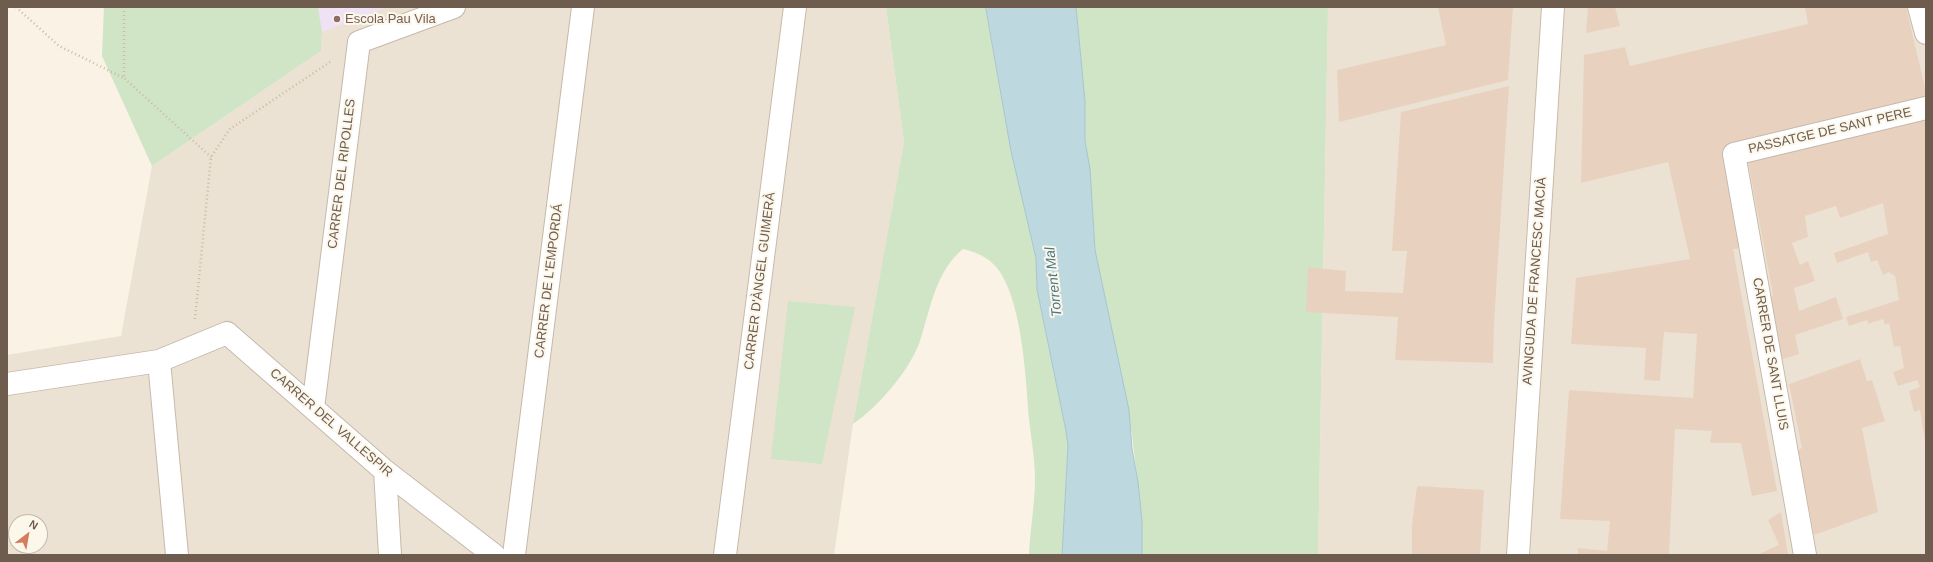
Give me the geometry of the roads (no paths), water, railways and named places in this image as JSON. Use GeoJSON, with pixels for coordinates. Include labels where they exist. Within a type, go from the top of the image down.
{"type":"FeatureCollection","features":[{"type":"Feature","properties":{"kind":"street","name":"CARRER DEL RIPOLLES"},"geometry":{"type":"LineString","coordinates":[[314,408],[359,42],[454,7]]}},
{"type":"Feature","properties":{"kind":"street","name":"CARRER DE L'EMPORDÁ"},"geometry":{"type":"LineString","coordinates":[[514,555],[583,7]]}},
{"type":"Feature","properties":{"kind":"street","name":"CARRER D'ÀNGEL GUIMERÀ"},"geometry":{"type":"LineString","coordinates":[[725,555],[795,7]]}},
{"type":"Feature","properties":{"kind":"street","name":"AVINGUDA DE FRANCESC MACIÀ"},"geometry":{"type":"LineString","coordinates":[[1518,555],[1553,7]]}},
{"type":"Feature","properties":{"kind":"street"},"geometry":{"type":"LineString","coordinates":[[1920,7],[1926,33]]}},
{"type":"Feature","properties":{"kind":"street","name":"PASSATGE DE SANT PERE"},"geometry":{"type":"LineString","coordinates":[[1734,154],[1926,108]]}},
{"type":"Feature","properties":{"kind":"street","name":"CARRER DE SANT LLUIS"},"geometry":{"type":"LineString","coordinates":[[1734,154],[1805,555]]}},
{"type":"Feature","properties":{"kind":"street","name":"CARRER DEL VALLESPIR"},"geometry":{"type":"LineString","coordinates":[[7,384],[159,361],[192,346],[227,333],[385,471],[494,555]]}},
{"type":"Feature","properties":{"kind":"street"},"geometry":{"type":"LineString","coordinates":[[159,361],[177,555]]}},
{"type":"Feature","properties":{"kind":"street"},"geometry":{"type":"LineString","coordinates":[[385,471],[390,555]]}},
{"type":"Feature","properties":{"kind":"water","name":"Torrent Mal"},"geometry":{"type":"Polygon","coordinates":[[[986,7],[1076,7],[1085,101],[1085,141],[1090,169],[1095,250],[1129,410],[1132,449],[1138,482],[1142,521],[1142,555],[1062,555],[1068,446],[1066,431],[1037,289],[1036,258],[1011,151],[986,7]]]}},
{"type":"Feature","properties":{"kind":"place","name":"Escola Pau Vila"},"geometry":{"type":"Point","coordinates":[337,19]}}]}
